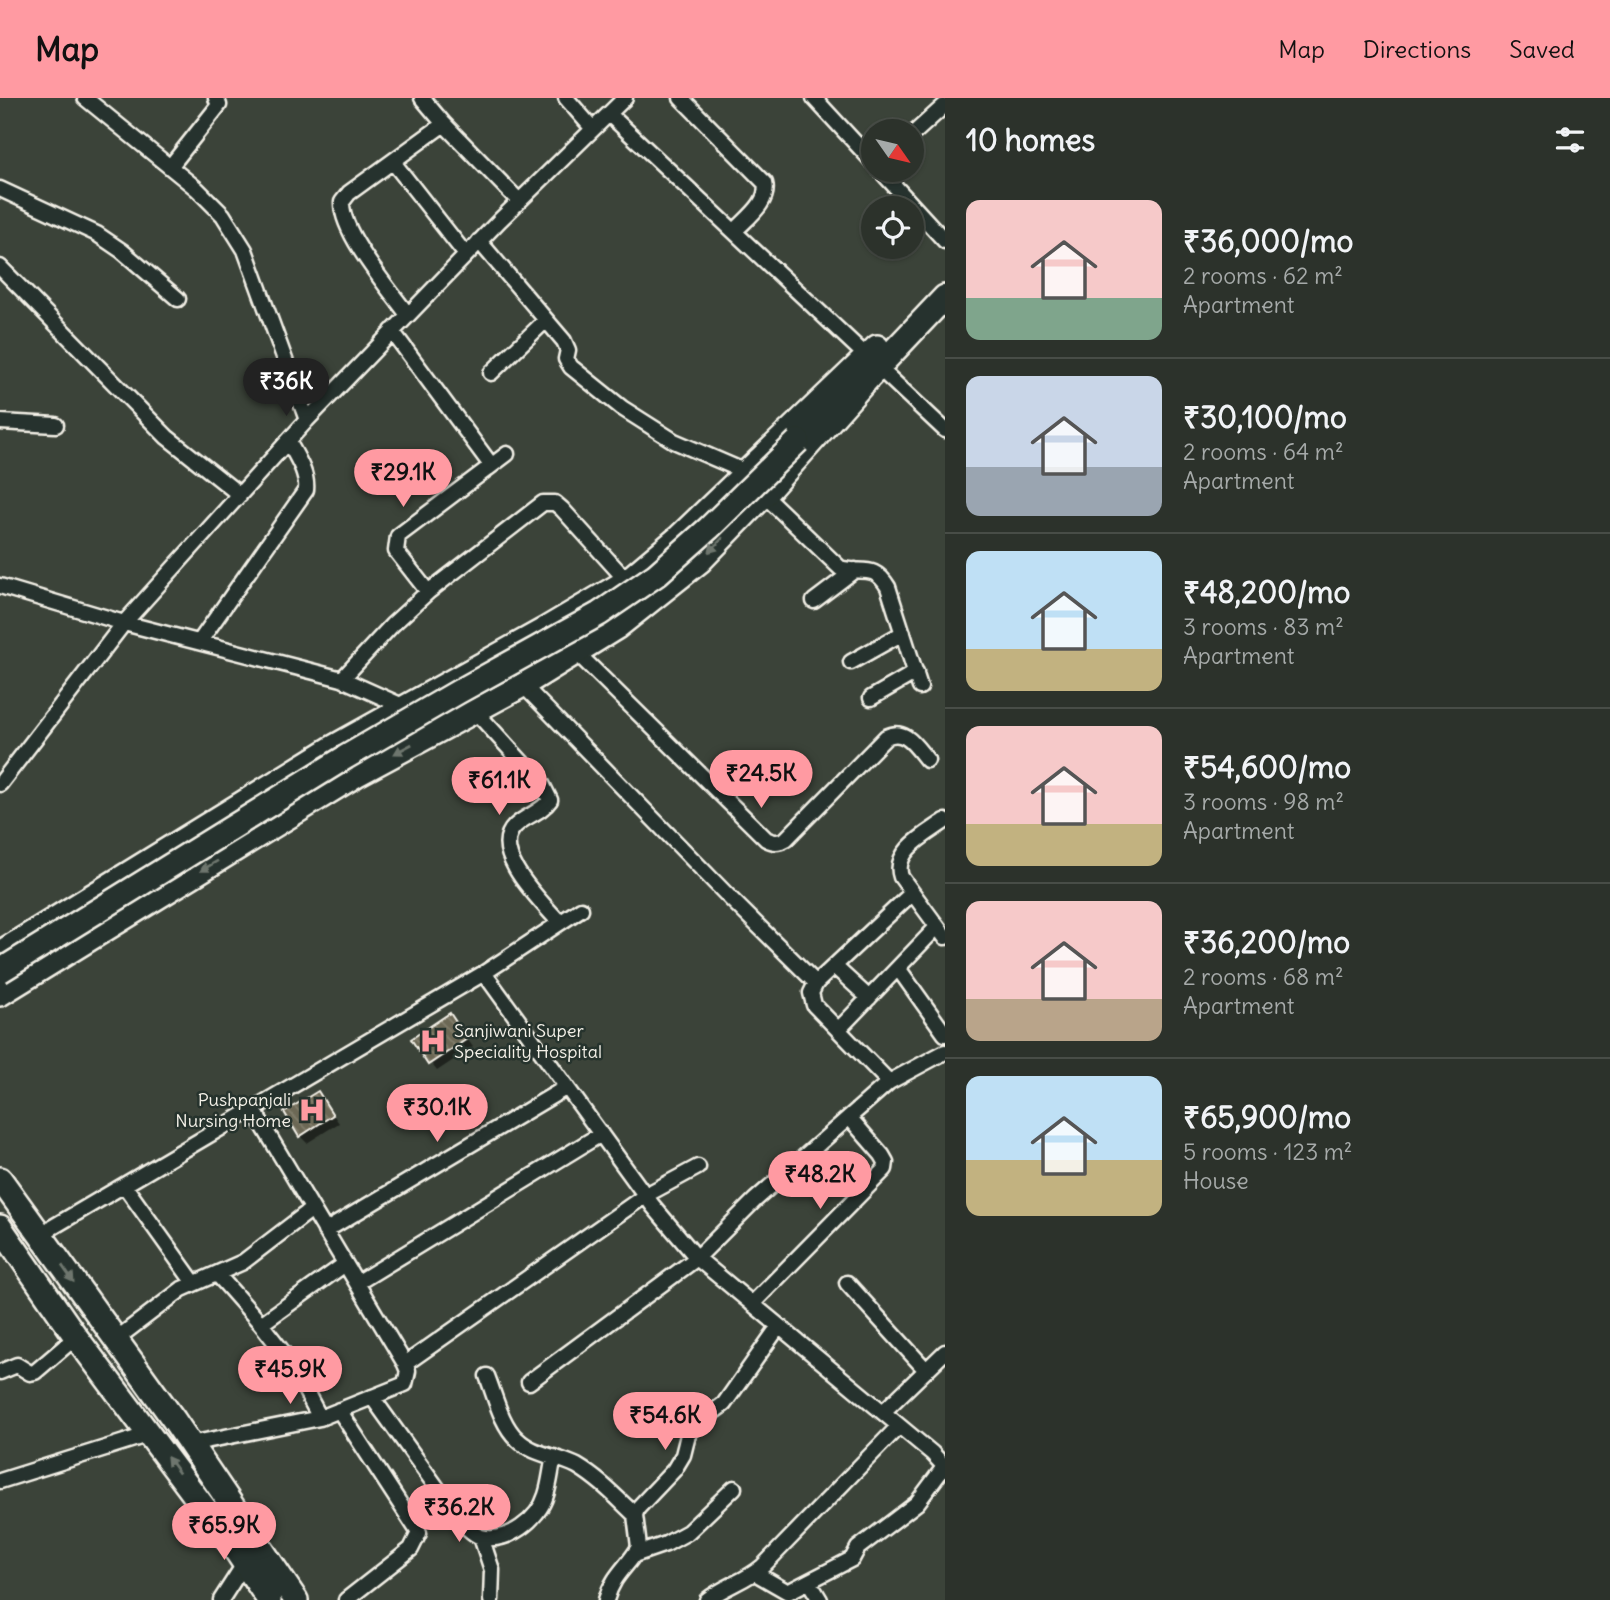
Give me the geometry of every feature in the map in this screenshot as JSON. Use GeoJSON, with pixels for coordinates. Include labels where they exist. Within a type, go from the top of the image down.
{"type":"FeatureCollection","features":[{"type":"Feature","properties":{"kind":"main road"},"geometry":{"type":"LineString","coordinates":[[0,971],[346,757],[599,614],[665,567],[798,441],[874,361],[945,277]]}},
{"type":"Feature","properties":{"kind":"main road"},"geometry":{"type":"LineString","coordinates":[[874,361],[945,297]]}},
{"type":"Feature","properties":{"kind":"main road"},"geometry":{"type":"LineString","coordinates":[[0,953],[332,748],[626,581],[678,538],[746,472],[826,411]]}},
{"type":"Feature","properties":{"kind":"main road"},"geometry":{"type":"LineString","coordinates":[[0,994],[356,775],[523,685],[617,627],[700,561],[764,495],[826,411]]}},
{"type":"Feature","properties":{"kind":"main road"},"geometry":{"type":"LineString","coordinates":[[232,811],[252,839]]}},
{"type":"Feature","properties":{"kind":"main road"},"geometry":{"type":"LineString","coordinates":[[0,1179],[190,1444],[251,1555],[269,1600]]}},
{"type":"Feature","properties":{"kind":"main road"},"geometry":{"type":"LineString","coordinates":[[0,1227],[76,1338],[150,1434],[251,1555],[296,1600]]}},
{"type":"Feature","properties":{"kind":"street"},"geometry":{"type":"LineString","coordinates":[[85,98],[197,189],[223,215],[245,250],[307,420]]}},
{"type":"Feature","properties":{"kind":"street"},"geometry":{"type":"LineString","coordinates":[[422,98],[519,201]]}},
{"type":"Feature","properties":{"kind":"street"},"geometry":{"type":"LineString","coordinates":[[566,98],[593,129]]}},
{"type":"Feature","properties":{"kind":"street"},"geometry":{"type":"LineString","coordinates":[[0,784],[124,623],[307,420],[519,201],[625,98]]}},
{"type":"Feature","properties":{"kind":"street"},"geometry":{"type":"LineString","coordinates":[[681,98],[765,183],[765,198],[735,231]]}},
{"type":"Feature","properties":{"kind":"street"},"geometry":{"type":"LineString","coordinates":[[814,98],[861,149]]}},
{"type":"Feature","properties":{"kind":"street"},"geometry":{"type":"LineString","coordinates":[[170,167],[222,100]]}},
{"type":"Feature","properties":{"kind":"street"},"geometry":{"type":"LineString","coordinates":[[924,124],[944,106]]}},
{"type":"Feature","properties":{"kind":"street"},"geometry":{"type":"LineString","coordinates":[[609,114],[945,430]]}},
{"type":"Feature","properties":{"kind":"street"},"geometry":{"type":"LineString","coordinates":[[408,315],[365,257],[342,210],[342,202],[349,193],[444,124]]}},
{"type":"Feature","properties":{"kind":"street"},"geometry":{"type":"LineString","coordinates":[[393,162],[466,255]]}},
{"type":"Feature","properties":{"kind":"street"},"geometry":{"type":"LineString","coordinates":[[891,182],[945,241]]}},
{"type":"Feature","properties":{"kind":"street"},"geometry":{"type":"LineString","coordinates":[[0,188],[97,234],[122,251],[178,299]]}},
{"type":"Feature","properties":{"kind":"street"},"geometry":{"type":"LineString","coordinates":[[479,242],[564,341],[568,350],[566,359],[571,367],[622,408],[674,441],[746,472]]}},
{"type":"Feature","properties":{"kind":"street"},"geometry":{"type":"LineString","coordinates":[[0,267],[167,437],[240,495]]}},
{"type":"Feature","properties":{"kind":"street"},"geometry":{"type":"LineString","coordinates":[[491,373],[546,320]]}},
{"type":"Feature","properties":{"kind":"street"},"geometry":{"type":"LineString","coordinates":[[392,331],[491,465]]}},
{"type":"Feature","properties":{"kind":"street"},"geometry":{"type":"LineString","coordinates":[[0,422],[56,425]]}},
{"type":"Feature","properties":{"kind":"street"},"geometry":{"type":"LineString","coordinates":[[200,642],[306,490],[307,482],[288,441]]}},
{"type":"Feature","properties":{"kind":"street"},"geometry":{"type":"LineString","coordinates":[[428,592],[396,551],[398,536],[507,454]]}},
{"type":"Feature","properties":{"kind":"street"},"geometry":{"type":"LineString","coordinates":[[764,495],[840,568],[868,570],[883,578],[920,687]]}},
{"type":"Feature","properties":{"kind":"street"},"geometry":{"type":"LineString","coordinates":[[342,679],[392,625],[428,592],[543,503],[555,503],[562,509],[626,581]]}},
{"type":"Feature","properties":{"kind":"street"},"geometry":{"type":"LineString","coordinates":[[814,601],[855,570]]}},
{"type":"Feature","properties":{"kind":"street"},"geometry":{"type":"LineString","coordinates":[[0,586],[124,623],[342,679],[445,726]]}},
{"type":"Feature","properties":{"kind":"street"},"geometry":{"type":"LineString","coordinates":[[851,662],[903,633]]}},
{"type":"Feature","properties":{"kind":"street"},"geometry":{"type":"LineString","coordinates":[[576,652],[766,839],[773,842],[779,843],[786,839],[893,733],[904,735],[927,760]]}},
{"type":"Feature","properties":{"kind":"street"},"geometry":{"type":"LineString","coordinates":[[871,698],[916,673]]}},
{"type":"Feature","properties":{"kind":"street"},"geometry":{"type":"LineString","coordinates":[[523,685],[816,983]]}},
{"type":"Feature","properties":{"kind":"street"},"geometry":{"type":"LineString","coordinates":[[475,711],[549,793],[550,800],[545,808],[517,823],[512,830],[507,850],[518,873],[560,923]]}},
{"type":"Feature","properties":{"kind":"street"},"geometry":{"type":"LineString","coordinates":[[838,1030],[898,968],[941,932],[898,869],[899,860],[905,852],[945,821]]}},
{"type":"Feature","properties":{"kind":"street"},"geometry":{"type":"LineString","coordinates":[[889,1082],[811,1000],[811,989],[912,892]]}},
{"type":"Feature","properties":{"kind":"street"},"geometry":{"type":"LineString","coordinates":[[41,1234],[484,973],[581,909]]}},
{"type":"Feature","properties":{"kind":"street"},"geometry":{"type":"LineString","coordinates":[[834,966],[869,998]]}},
{"type":"Feature","properties":{"kind":"street"},"geometry":{"type":"LineString","coordinates":[[898,968],[945,1034]]}},
{"type":"Feature","properties":{"kind":"street"},"geometry":{"type":"LineString","coordinates":[[484,973],[646,1195],[697,1258],[932,1453],[945,1467],[917,1503],[858,1548],[852,1559],[788,1592],[755,1573]]}},
{"type":"Feature","properties":{"kind":"street"},"geometry":{"type":"LineString","coordinates":[[529,1382],[697,1258],[755,1200],[889,1082],[945,1052]]}},
{"type":"Feature","properties":{"kind":"street"},"geometry":{"type":"LineString","coordinates":[[325,1231],[567,1087]]}},
{"type":"Feature","properties":{"kind":"street"},"geometry":{"type":"LineString","coordinates":[[190,1444],[320,1418],[405,1384],[408,1371],[253,1109]]}},
{"type":"Feature","properties":{"kind":"street"},"geometry":{"type":"LineString","coordinates":[[752,1304],[885,1169],[883,1155],[849,1117]]}},
{"type":"Feature","properties":{"kind":"street"},"geometry":{"type":"LineString","coordinates":[[357,1283],[601,1134]]}},
{"type":"Feature","properties":{"kind":"street"},"geometry":{"type":"LineString","coordinates":[[405,1364],[646,1195],[698,1167]]}},
{"type":"Feature","properties":{"kind":"street"},"geometry":{"type":"LineString","coordinates":[[124,1185],[194,1283]]}},
{"type":"Feature","properties":{"kind":"street"},"geometry":{"type":"LineString","coordinates":[[115,1340],[169,1297],[243,1262],[312,1209]]}},
{"type":"Feature","properties":{"kind":"street"},"geometry":{"type":"LineString","coordinates":[[261,1324],[345,1264]]}},
{"type":"Feature","properties":{"kind":"street"},"geometry":{"type":"LineString","coordinates":[[217,1274],[290,1361],[320,1418]]}},
{"type":"Feature","properties":{"kind":"street"},"geometry":{"type":"LineString","coordinates":[[847,1283],[926,1370]]}},
{"type":"Feature","properties":{"kind":"street"},"geometry":{"type":"LineString","coordinates":[[635,1515],[643,1502],[674,1470],[694,1426],[724,1404],[779,1326]]}},
{"type":"Feature","properties":{"kind":"street"},"geometry":{"type":"LineString","coordinates":[[0,1372],[17,1365],[30,1373],[35,1372],[76,1338]]}},
{"type":"Feature","properties":{"kind":"street"},"geometry":{"type":"LineString","coordinates":[[883,1412],[945,1352]]}},
{"type":"Feature","properties":{"kind":"street"},"geometry":{"type":"LineString","coordinates":[[487,1376],[507,1425],[516,1438],[524,1445],[587,1472],[635,1515],[639,1547],[610,1585],[606,1600]]}},
{"type":"Feature","properties":{"kind":"street"},"geometry":{"type":"LineString","coordinates":[[372,1397],[463,1524],[481,1537],[492,1570],[491,1600]]}},
{"type":"Feature","properties":{"kind":"street"},"geometry":{"type":"LineString","coordinates":[[339,1410],[419,1533],[411,1549],[346,1600]]}},
{"type":"Feature","properties":{"kind":"street"},"geometry":{"type":"LineString","coordinates":[[707,1600],[721,1589],[755,1573],[899,1426]]}},
{"type":"Feature","properties":{"kind":"street"},"geometry":{"type":"LineString","coordinates":[[0,1481],[150,1434]]}},
{"type":"Feature","properties":{"kind":"street"},"geometry":{"type":"LineString","coordinates":[[481,1537],[498,1537],[528,1522],[539,1510],[546,1496],[554,1457]]}},
{"type":"Feature","properties":{"kind":"street"},"geometry":{"type":"LineString","coordinates":[[635,1555],[682,1536],[734,1488]]}},
{"type":"Feature","properties":{"kind":"street"},"geometry":{"type":"LineString","coordinates":[[221,1600],[251,1555]]}},
{"type":"Feature","properties":{"kind":"street"},"geometry":{"type":"LineString","coordinates":[[809,1582],[820,1600]]}},
{"type":"Feature","properties":{"kind":"building"},"geometry":{"type":"Polygon","coordinates":[[[450,1013],[467,1039],[428,1065],[411,1039],[450,1013]]]}},
{"type":"Feature","properties":{"kind":"building"},"geometry":{"type":"Polygon","coordinates":[[[318,1091],[333,1115],[299,1137],[284,1112],[318,1091]]]}},
{"type":"Feature","properties":{"kind":"place","name":"Sanjiwani Super Speciality Hospital"},"geometry":{"type":"Point","coordinates":[433,1041]}},
{"type":"Feature","properties":{"kind":"place","name":"Pushpanjali Nursing Home"},"geometry":{"type":"Point","coordinates":[312,1110]}}]}
